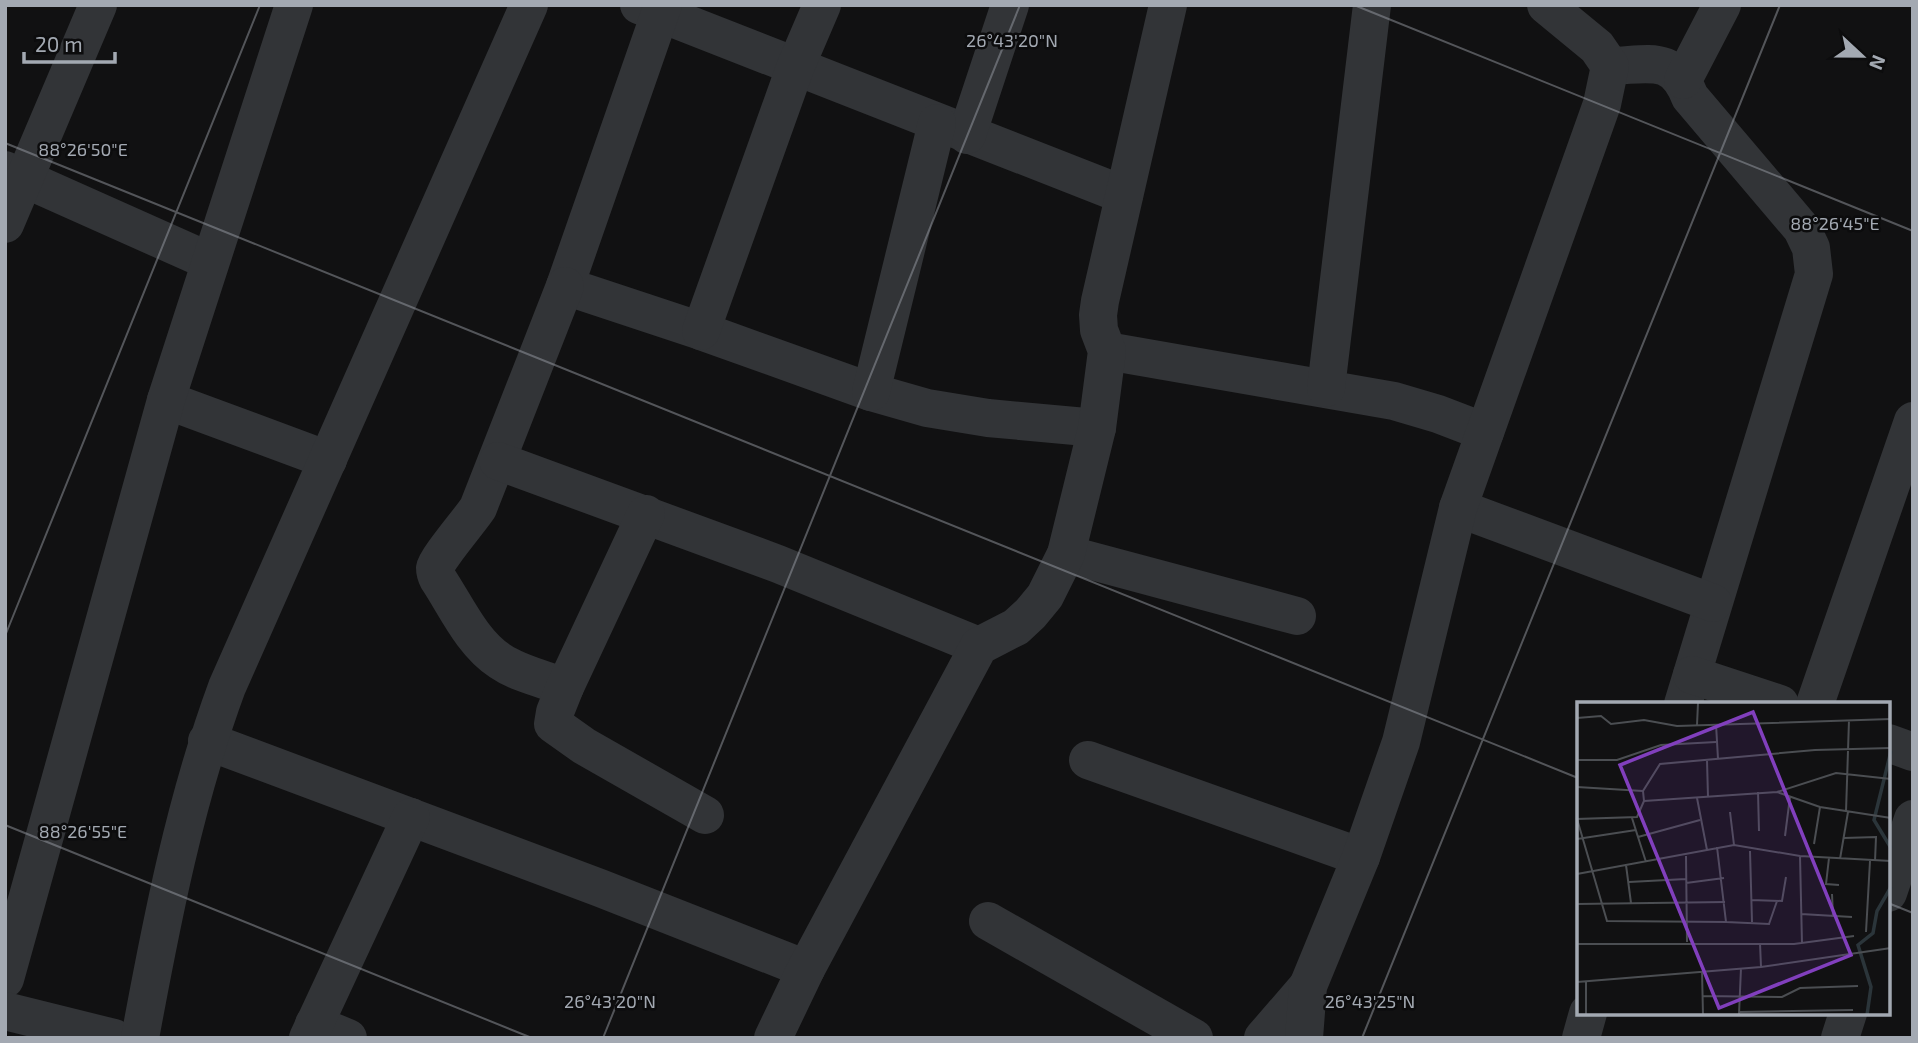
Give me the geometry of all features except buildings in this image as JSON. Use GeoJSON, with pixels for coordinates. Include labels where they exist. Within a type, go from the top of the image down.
{"type":"FeatureCollection","features":[{"type":"Feature","properties":{"kind":"street"},"geometry":{"type":"LineString","coordinates":[[5,224],[15,175],[98,5]]}},
{"type":"Feature","properties":{"kind":"street"},"geometry":{"type":"LineString","coordinates":[[5,979],[166,401],[209,261],[295,5]]}},
{"type":"Feature","properties":{"kind":"street"},"geometry":{"type":"LineString","coordinates":[[139,1038],[162,920],[207,741],[227,687],[528,5]]}},
{"type":"Feature","properties":{"kind":"street"},"geometry":{"type":"LineString","coordinates":[[701,331],[795,68],[822,5]]}},
{"type":"Feature","properties":{"kind":"street"},"geometry":{"type":"LineString","coordinates":[[871,391],[952,129],[1010,5]]}},
{"type":"Feature","properties":{"kind":"street"},"geometry":{"type":"LineString","coordinates":[[773,1038],[806,969],[979,646],[1016,627],[1031,614],[1045,596],[1066,554],[1097,428],[1107,351],[1099,330],[1098,315],[1168,5]]}},
{"type":"Feature","properties":{"kind":"street"},"geometry":{"type":"LineString","coordinates":[[1325,388],[1372,5]]}},
{"type":"Feature","properties":{"kind":"street"},"geometry":{"type":"LineString","coordinates":[[1304,1038],[1308,986],[1361,857],[1401,742],[1458,508],[1602,104],[1610,66],[1597,47],[1546,5]]}},
{"type":"Feature","properties":{"kind":"street"},"geometry":{"type":"LineString","coordinates":[[1684,80],[1722,5]]}},
{"type":"Feature","properties":{"kind":"street"},"geometry":{"type":"LineString","coordinates":[[565,687],[499,661],[478,641],[435,570],[438,561],[478,508],[498,461],[565,286],[654,8],[795,68],[1124,195]]}},
{"type":"Feature","properties":{"kind":"street"},"geometry":{"type":"LineString","coordinates":[[1610,66],[1659,64],[1672,69],[1684,80],[1690,97],[1802,229],[1811,248],[1814,274],[1687,689],[1768,702]]}},
{"type":"Feature","properties":{"kind":"street"},"geometry":{"type":"LineString","coordinates":[[15,175],[209,261]]}},
{"type":"Feature","properties":{"kind":"street"},"geometry":{"type":"LineString","coordinates":[[565,286],[926,408],[988,418],[1097,428]]}},
{"type":"Feature","properties":{"kind":"street"},"geometry":{"type":"LineString","coordinates":[[1107,351],[1394,401],[1485,432]]}},
{"type":"Feature","properties":{"kind":"street"},"geometry":{"type":"LineString","coordinates":[[166,401],[328,460]]}},
{"type":"Feature","properties":{"kind":"street"},"geometry":{"type":"LineString","coordinates":[[1816,702],[1913,421]]}},
{"type":"Feature","properties":{"kind":"street"},"geometry":{"type":"LineString","coordinates":[[498,461],[778,564],[979,646]]}},
{"type":"Feature","properties":{"kind":"street"},"geometry":{"type":"LineString","coordinates":[[1458,508],[1713,603]]}},
{"type":"Feature","properties":{"kind":"street"},"geometry":{"type":"LineString","coordinates":[[646,514],[565,687],[553,724],[584,746],[705,815]]}},
{"type":"Feature","properties":{"kind":"street"},"geometry":{"type":"LineString","coordinates":[[1066,554],[1297,616]]}},
{"type":"Feature","properties":{"kind":"street"},"geometry":{"type":"LineString","coordinates":[[207,741],[806,969]]}},
{"type":"Feature","properties":{"kind":"street"},"geometry":{"type":"LineString","coordinates":[[1890,744],[1913,752]]}},
{"type":"Feature","properties":{"kind":"street"},"geometry":{"type":"LineString","coordinates":[[1088,760],[1361,857]]}},
{"type":"Feature","properties":{"kind":"street"},"geometry":{"type":"LineString","coordinates":[[323,1033],[411,817]]}},
{"type":"Feature","properties":{"kind":"street"},"geometry":{"type":"LineString","coordinates":[[1890,887],[1913,819]]}},
{"type":"Feature","properties":{"kind":"street"},"geometry":{"type":"LineString","coordinates":[[988,921],[1194,1038]]}},
{"type":"Feature","properties":{"kind":"street"},"geometry":{"type":"LineString","coordinates":[[1262,1038],[1308,986]]}},
{"type":"Feature","properties":{"kind":"street"},"geometry":{"type":"LineString","coordinates":[[5,1011],[114,1038]]}},
{"type":"Feature","properties":{"kind":"street"},"geometry":{"type":"LineString","coordinates":[[1581,1038],[1587,1015]]}},
{"type":"Feature","properties":{"kind":"street"},"geometry":{"type":"LineString","coordinates":[[1840,1038],[1847,1015]]}}]}
